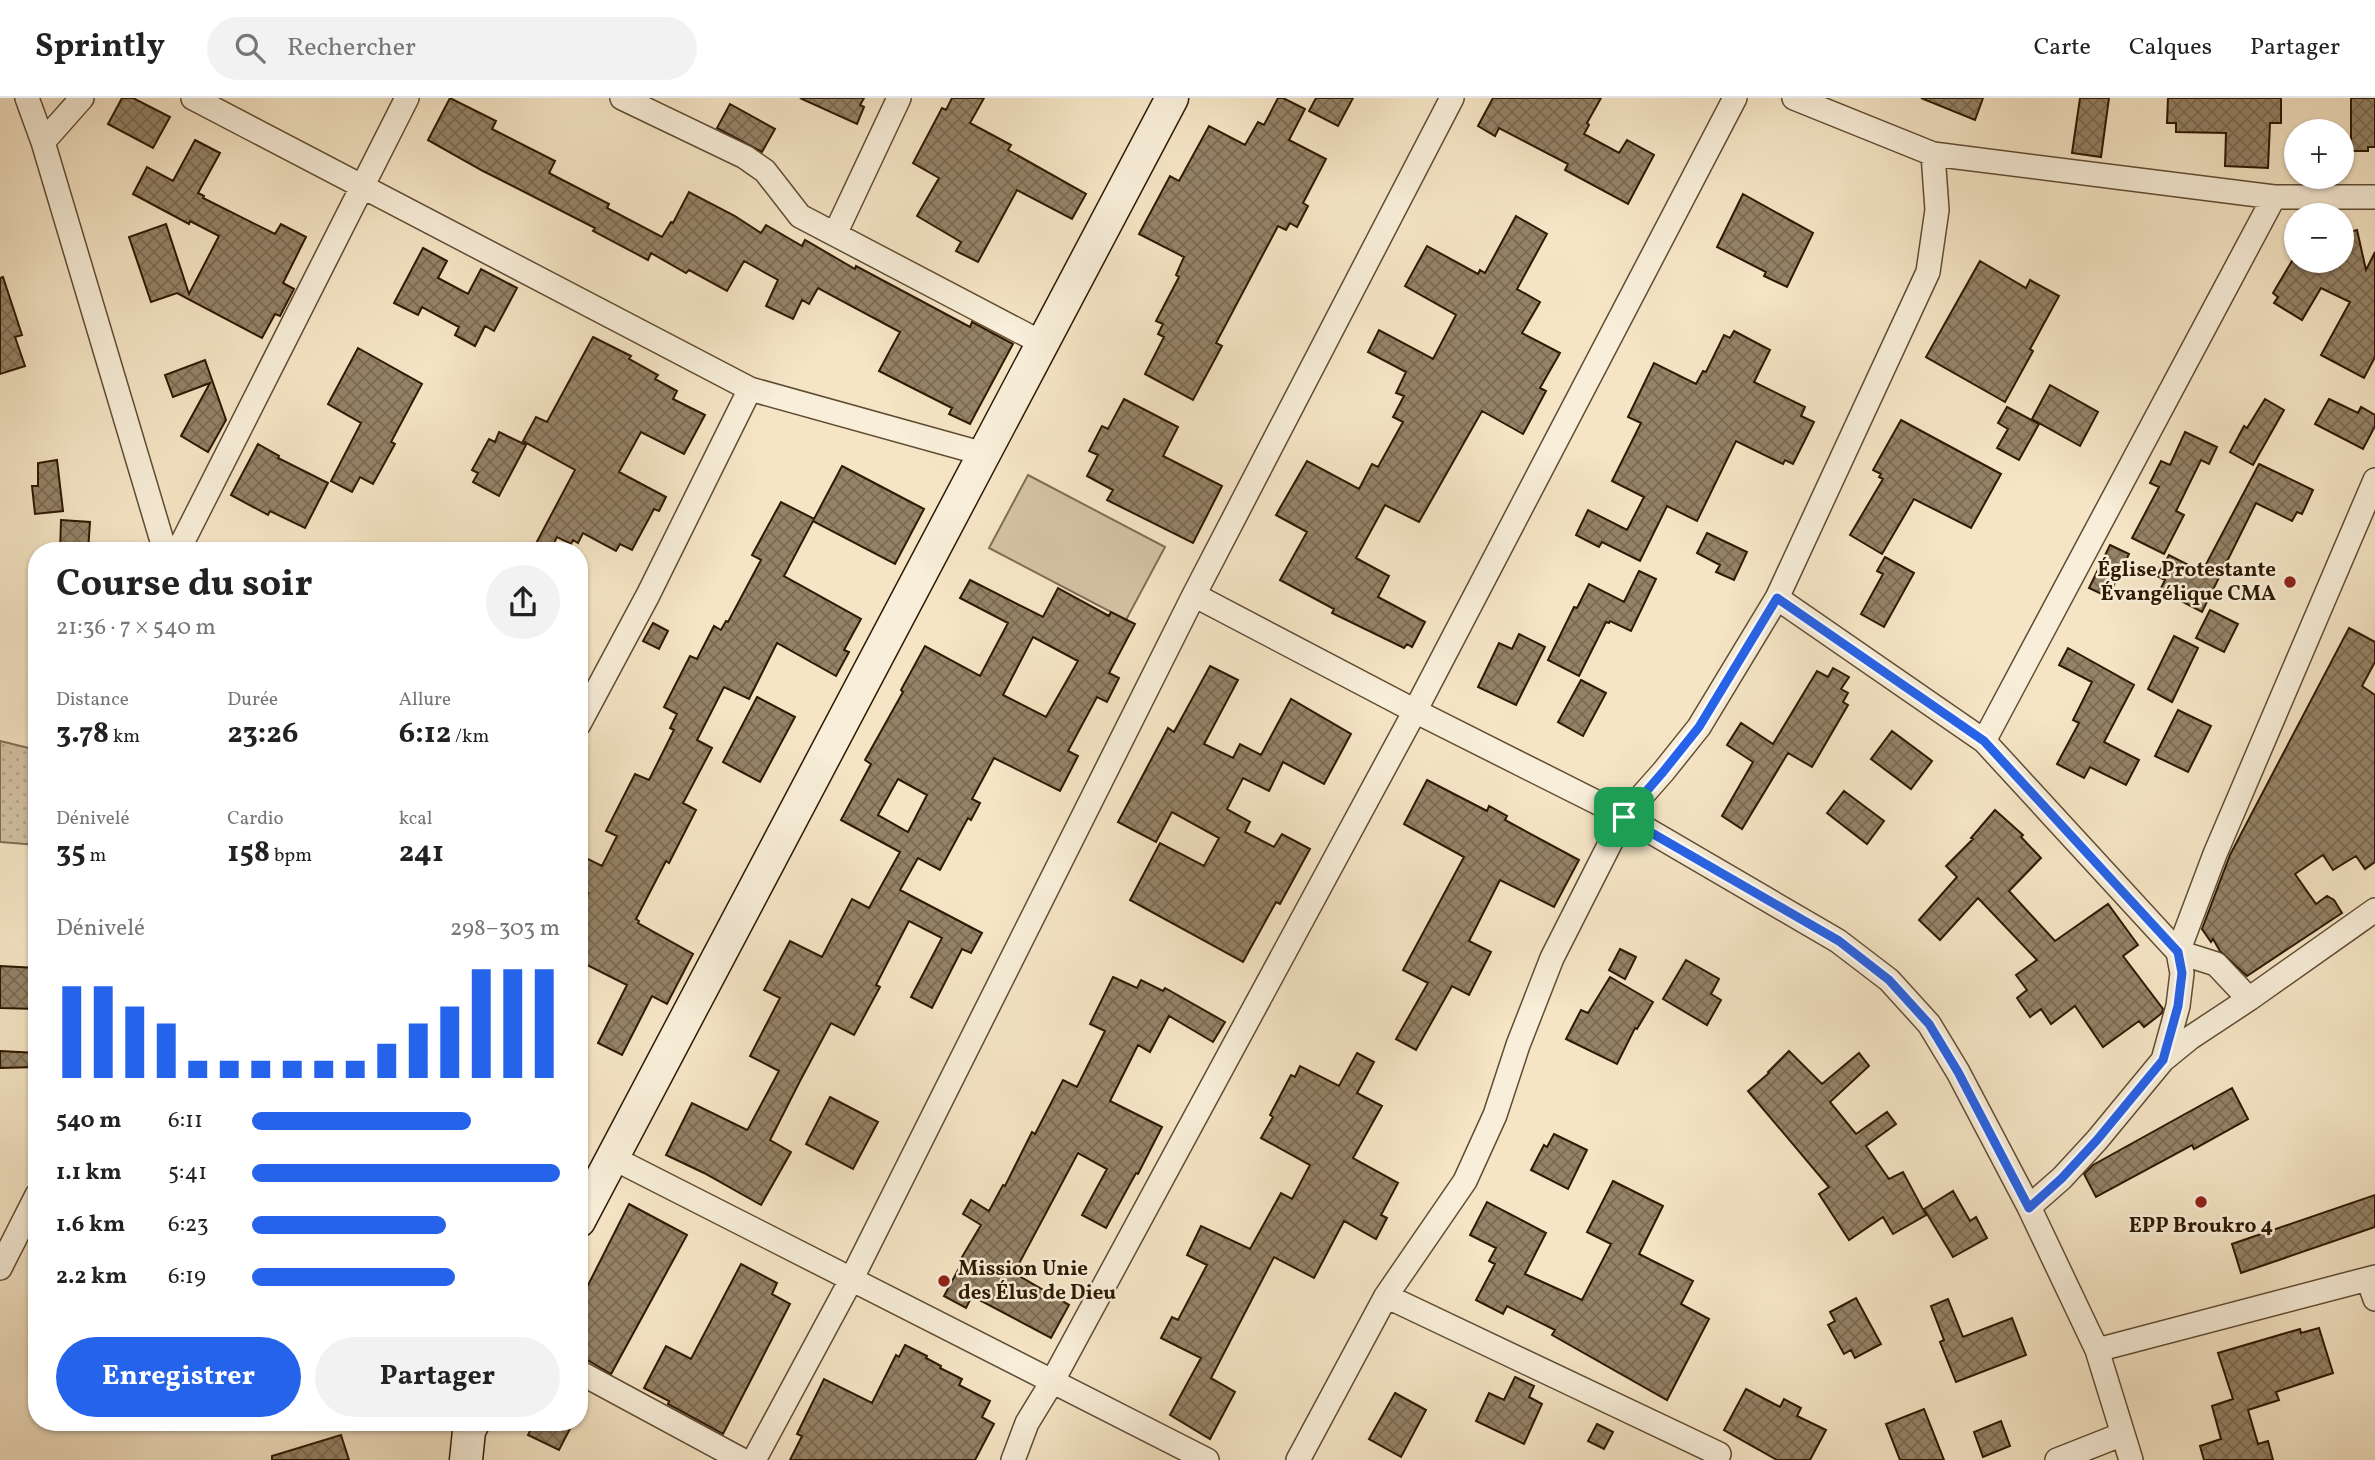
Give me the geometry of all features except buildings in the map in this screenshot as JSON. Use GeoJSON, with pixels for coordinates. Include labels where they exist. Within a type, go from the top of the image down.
{"type":"FeatureCollection","features":[{"type":"Feature","properties":{"kind":"street"},"geometry":{"type":"LineString","coordinates":[[27,98],[43,142],[162,542]]}},
{"type":"Feature","properties":{"kind":"street"},"geometry":{"type":"LineString","coordinates":[[43,142],[82,98]]}},
{"type":"Feature","properties":{"kind":"street"},"geometry":{"type":"LineString","coordinates":[[192,98],[750,388],[984,454]]}},
{"type":"Feature","properties":{"kind":"street"},"geometry":{"type":"LineString","coordinates":[[183,542],[407,98]]}},
{"type":"Feature","properties":{"kind":"street"},"geometry":{"type":"LineString","coordinates":[[622,98],[745,157],[765,171],[800,216],[1042,343]]}},
{"type":"Feature","properties":{"kind":"street"},"geometry":{"type":"LineString","coordinates":[[835,234],[899,98]]}},
{"type":"Feature","properties":{"kind":"street"},"geometry":{"type":"LineString","coordinates":[[588,1204],[1172,98]]}},
{"type":"Feature","properties":{"kind":"street"},"geometry":{"type":"LineString","coordinates":[[754,1460],[850,1280],[1194,595],[1452,98]]}},
{"type":"Feature","properties":{"kind":"street"},"geometry":{"type":"LineString","coordinates":[[1013,1460],[1027,1423],[1052,1382],[1416,711],[1735,98]]}},
{"type":"Feature","properties":{"kind":"street"},"geometry":{"type":"LineString","coordinates":[[1794,98],[1933,154],[2274,197],[2375,197]]}},
{"type":"Feature","properties":{"kind":"street"},"geometry":{"type":"LineString","coordinates":[[1298,1460],[1386,1296],[1465,1181],[1496,1115],[1518,1045],[1552,958],[1624,817],[1699,727],[1777,598],[1928,272],[1937,211],[1933,154]]}},
{"type":"Feature","properties":{"kind":"street"},"geometry":{"type":"LineString","coordinates":[[1984,741],[2274,197]]}},
{"type":"Feature","properties":{"kind":"street"},"geometry":{"type":"LineString","coordinates":[[588,707],[648,595],[750,388]]}},
{"type":"Feature","properties":{"kind":"street"},"geometry":{"type":"LineString","coordinates":[[2163,1060],[2178,1006],[2182,973],[2178,952],[2215,854],[2375,481]]}},
{"type":"Feature","properties":{"kind":"street"},"geometry":{"type":"LineString","coordinates":[[1194,595],[1624,817],[1839,941],[1889,980],[1929,1024],[2029,1208],[2097,1350],[2131,1460]]}},
{"type":"Feature","properties":{"kind":"street"},"geometry":{"type":"LineString","coordinates":[[1777,598],[1984,741],[2178,952],[2216,964],[2249,999]]}},
{"type":"Feature","properties":{"kind":"street"},"geometry":{"type":"LineString","coordinates":[[2029,1208],[2062,1178],[2097,1140],[2163,1060],[2190,1038],[2375,910]]}},
{"type":"Feature","properties":{"kind":"street"},"geometry":{"type":"LineString","coordinates":[[613,1158],[1207,1460]]}},
{"type":"Feature","properties":{"kind":"street"},"geometry":{"type":"LineString","coordinates":[[3,1254],[28,1211]]}},
{"type":"Feature","properties":{"kind":"street"},"geometry":{"type":"LineString","coordinates":[[2097,1350],[2373,1285]]}},
{"type":"Feature","properties":{"kind":"street"},"geometry":{"type":"LineString","coordinates":[[1386,1296],[1719,1454]]}},
{"type":"Feature","properties":{"kind":"street"},"geometry":{"type":"LineString","coordinates":[[588,1377],[742,1460]]}},
{"type":"Feature","properties":{"kind":"street"},"geometry":{"type":"LineString","coordinates":[[448,1460],[468,1434]]}},
{"type":"Feature","properties":{"kind":"street"},"geometry":{"type":"LineString","coordinates":[[2057,1460],[2123,1434]]}},
{"type":"Feature","properties":{"kind":"shaded area"},"geometry":{"type":"Polygon","coordinates":[[[1028,475],[1165,547],[1126,620],[989,548],[1028,475]]]}},
{"type":"Feature","properties":{"kind":"shaded area"},"geometry":{"type":"Polygon","coordinates":[[[0,741],[28,748],[28,844],[0,842],[0,741]]]}},
{"type":"Feature","properties":{"kind":"place","name":"Église Protestante Évangélique CMA"},"geometry":{"type":"Point","coordinates":[2290,582]}},
{"type":"Feature","properties":{"kind":"place","name":"EPP Broukro 4"},"geometry":{"type":"Point","coordinates":[2201,1202]}},
{"type":"Feature","properties":{"kind":"place","name":"Mission Unie des Élus de Dieu"},"geometry":{"type":"Point","coordinates":[944,1281]}},
{"type":"Feature","properties":{"kind":"route"},"geometry":{"type":"LineString","coordinates":[[1777,598],[1984,741],[2178,952],[2182,973],[2178,1006],[2163,1060],[2097,1140],[2062,1178],[2029,1208],[1958,1072],[1929,1024],[1889,980],[1839,941],[1624,817],[1699,727],[1777,598]]}}]}
